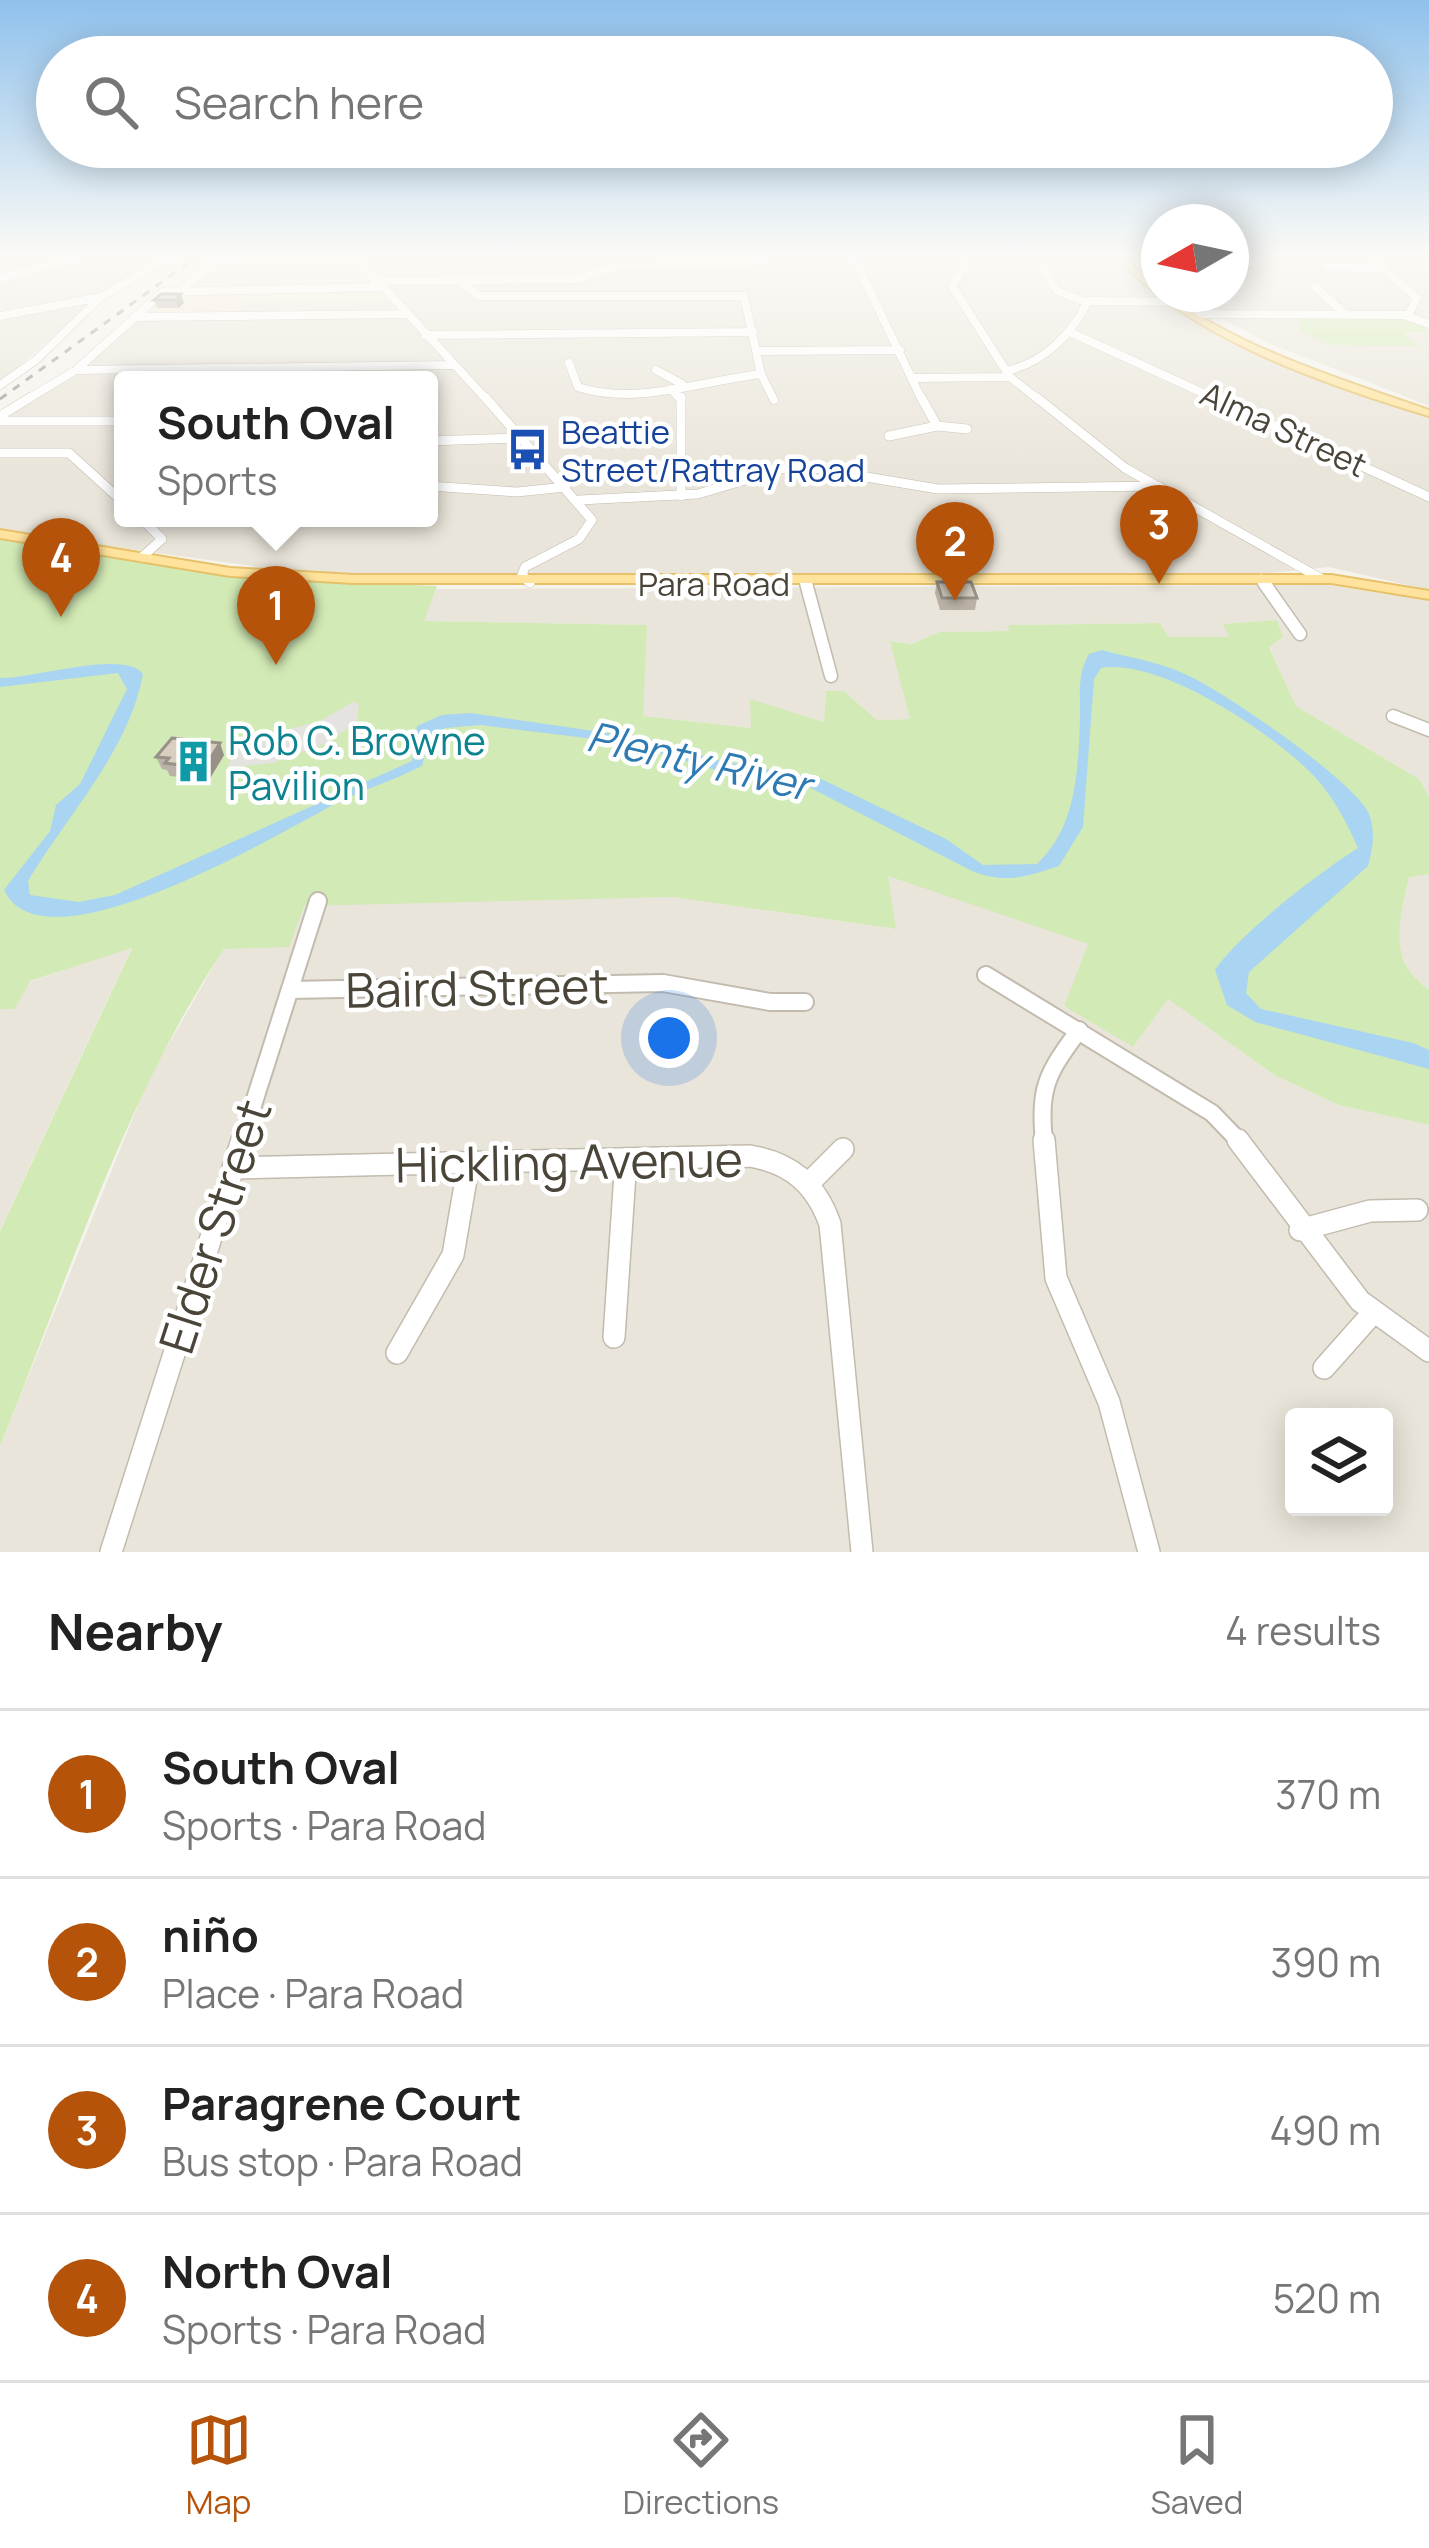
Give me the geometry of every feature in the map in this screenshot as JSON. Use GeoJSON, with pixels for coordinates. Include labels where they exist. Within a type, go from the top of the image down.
{"type":"FeatureCollection","features":[{"type":"Feature","properties":{"kind":"main road"},"geometry":{"type":"LineString","coordinates":[[1229,328],[1428,410]]}},
{"type":"Feature","properties":{"kind":"main road","name":"Para Road"},"geometry":{"type":"LineString","coordinates":[[0,534],[268,575],[530,583],[1325,579],[1429,595]]}},
{"type":"Feature","properties":{"kind":"street"},"geometry":{"type":"LineString","coordinates":[[0,385],[67,328]]}},
{"type":"Feature","properties":{"kind":"street"},"geometry":{"type":"LineString","coordinates":[[0,418],[76,370],[121,328]]}},
{"type":"Feature","properties":{"kind":"street"},"geometry":{"type":"LineString","coordinates":[[419,328],[579,500],[592,520],[588,530],[552,556],[530,583]]}},
{"type":"Feature","properties":{"kind":"street"},"geometry":{"type":"LineString","coordinates":[[752,328],[761,374],[774,401]]}},
{"type":"Feature","properties":{"kind":"street"},"geometry":{"type":"LineString","coordinates":[[889,328],[937,426]]}},
{"type":"Feature","properties":{"kind":"street"},"geometry":{"type":"LineString","coordinates":[[979,328],[1008,374],[1125,468],[1325,579]]}},
{"type":"Feature","properties":{"kind":"street"},"geometry":{"type":"LineString","coordinates":[[914,378],[1008,374],[1074,328]]}},
{"type":"Feature","properties":{"kind":"street"},"geometry":{"type":"LineString","coordinates":[[425,335],[753,332]]}},
{"type":"Feature","properties":{"kind":"street","name":"Alma Street"},"geometry":{"type":"LineString","coordinates":[[1072,333],[1429,496]]}},
{"type":"Feature","properties":{"kind":"street"},"geometry":{"type":"LineString","coordinates":[[757,351],[900,350]]}},
{"type":"Feature","properties":{"kind":"street"},"geometry":{"type":"LineString","coordinates":[[569,364],[572,381],[594,393],[640,395],[682,384],[761,374]]}},
{"type":"Feature","properties":{"kind":"street"},"geometry":{"type":"LineString","coordinates":[[76,370],[453,365]]}},
{"type":"Feature","properties":{"kind":"street"},"geometry":{"type":"LineString","coordinates":[[0,370],[27,366]]}},
{"type":"Feature","properties":{"kind":"street"},"geometry":{"type":"LineString","coordinates":[[656,370],[682,384]]}},
{"type":"Feature","properties":{"kind":"street"},"geometry":{"type":"LineString","coordinates":[[671,389],[681,397],[681,496]]}},
{"type":"Feature","properties":{"kind":"street"},"geometry":{"type":"LineString","coordinates":[[0,418],[114,422]]}},
{"type":"Feature","properties":{"kind":"street"},"geometry":{"type":"LineString","coordinates":[[889,436],[937,426],[967,429]]}},
{"type":"Feature","properties":{"kind":"street"},"geometry":{"type":"LineString","coordinates":[[438,441],[521,438]]}},
{"type":"Feature","properties":{"kind":"street"},"geometry":{"type":"LineString","coordinates":[[0,453],[69,453],[114,494]]}},
{"type":"Feature","properties":{"kind":"street"},"geometry":{"type":"LineString","coordinates":[[579,500],[681,496],[728,488],[773,468],[796,465],[920,488],[1158,486]]}},
{"type":"Feature","properties":{"kind":"street"},"geometry":{"type":"LineString","coordinates":[[438,487],[517,492],[566,487]]}},
{"type":"Feature","properties":{"kind":"street"},"geometry":{"type":"LineString","coordinates":[[142,557],[161,541],[149,527]]}},
{"type":"Feature","properties":{"kind":"street"},"geometry":{"type":"LineString","coordinates":[[1261,579],[1300,634]]}},
{"type":"Feature","properties":{"kind":"street"},"geometry":{"type":"LineString","coordinates":[[806,583],[831,676]]}},
{"type":"Feature","properties":{"kind":"street"},"geometry":{"type":"LineString","coordinates":[[1393,716],[1429,730]]}},
{"type":"Feature","properties":{"kind":"street","name":"Elder Street"},"geometry":{"type":"LineString","coordinates":[[111,1552],[318,901]]}},
{"type":"Feature","properties":{"kind":"street"},"geometry":{"type":"LineString","coordinates":[[986,975],[1212,1113],[1240,1143],[1335,1278],[1371,1315],[1429,1351]]}},
{"type":"Feature","properties":{"kind":"street","name":"Baird Street"},"geometry":{"type":"LineString","coordinates":[[290,990],[662,983],[770,1003],[806,1002]]}},
{"type":"Feature","properties":{"kind":"street"},"geometry":{"type":"LineString","coordinates":[[1079,1030],[1049,1071],[1040,1096],[1053,1260],[1063,1299],[1109,1402],[1149,1552]]}},
{"type":"Feature","properties":{"kind":"street"},"geometry":{"type":"LineString","coordinates":[[843,1148],[809,1183],[830,1224],[862,1552]]}},
{"type":"Feature","properties":{"kind":"street","name":"Hickling Avenue"},"geometry":{"type":"LineString","coordinates":[[232,1168],[768,1158],[809,1183]]}},
{"type":"Feature","properties":{"kind":"street"},"geometry":{"type":"LineString","coordinates":[[614,1336],[626,1160]]}},
{"type":"Feature","properties":{"kind":"street"},"geometry":{"type":"LineString","coordinates":[[397,1353],[453,1255],[469,1162]]}},
{"type":"Feature","properties":{"kind":"street"},"geometry":{"type":"LineString","coordinates":[[1300,1229],[1370,1210],[1417,1210]]}},
{"type":"Feature","properties":{"kind":"street"},"geometry":{"type":"LineString","coordinates":[[1324,1368],[1371,1315]]}},
{"type":"Feature","properties":{"kind":"shaded area"},"geometry":{"type":"Polygon","coordinates":[[[0,328],[62,328],[0,383],[0,328]]]}},
{"type":"Feature","properties":{"kind":"shaded area"},"geometry":{"type":"Polygon","coordinates":[[[121,328],[1218,328],[1304,369],[1429,415],[1429,590],[1329,567],[1260,574],[549,580],[310,574],[0,531],[0,416],[76,370],[121,328]]]}},
{"type":"Feature","properties":{"kind":"shaded area"},"geometry":{"type":"Polygon","coordinates":[[[1240,328],[1429,328],[1429,406],[1271,344],[1240,328]]]}},
{"type":"Feature","properties":{"kind":"shaded area"},"geometry":{"type":"Polygon","coordinates":[[[1328,585],[1429,601],[1429,797],[1419,779],[1296,706],[1269,646],[1282,637],[1276,620],[1225,624],[1231,637],[1167,637],[1160,623],[1009,625],[1010,631],[939,632],[910,644],[891,641],[911,719],[877,720],[844,691],[826,691],[824,722],[751,700],[752,728],[642,716],[646,625],[423,621],[436,589],[1328,585]]]}},
{"type":"Feature","properties":{"kind":"shaded area"},"geometry":{"type":"Polygon","coordinates":[[[353,702],[359,704],[357,721],[329,742],[272,763],[228,767],[237,742],[318,722],[353,702]]]}},
{"type":"Feature","properties":{"kind":"shaded area"},"geometry":{"type":"Polygon","coordinates":[[[1429,874],[1429,989],[1411,977],[1396,940],[1409,876],[1429,874]]]}},
{"type":"Feature","properties":{"kind":"shaded area"},"geometry":{"type":"Polygon","coordinates":[[[887,875],[1089,944],[1134,1046],[1167,998],[1276,1076],[1339,1105],[1429,1125],[1429,1552],[0,1552],[0,1446],[149,1078],[224,948],[304,906],[672,897],[895,929],[887,875]]]}},
{"type":"Feature","properties":{"kind":"shaded area"},"geometry":{"type":"Polygon","coordinates":[[[132,947],[0,1230],[0,1009],[15,1008],[29,982],[132,947]]]}},
{"type":"Feature","properties":{"kind":"green space"},"geometry":{"type":"Polygon","coordinates":[[[1301,328],[1429,332],[1403,332],[1418,346],[1332,345],[1301,328]]]}},
{"type":"Feature","properties":{"kind":"green space"},"geometry":{"type":"Polygon","coordinates":[[[0,539],[254,578],[437,586],[424,621],[647,625],[643,716],[751,728],[750,699],[824,722],[826,691],[844,691],[877,720],[910,719],[890,641],[911,644],[939,632],[1009,631],[1008,625],[1160,623],[1168,637],[1229,637],[1223,624],[1277,620],[1283,637],[1269,647],[1296,706],[1419,779],[1429,797],[1429,874],[1409,877],[1400,939],[1406,966],[1429,989],[1429,1125],[1339,1105],[1276,1076],[1168,999],[1133,1047],[1064,1006],[1088,944],[888,876],[896,929],[672,897],[304,906],[289,947],[224,949],[188,1007],[100,1191],[0,1446],[0,1231],[132,948],[30,981],[15,1009],[0,1009],[0,539]]]}},
{"type":"Feature","properties":{"kind":"water","name":"Plenty River"},"geometry":{"type":"Polygon","coordinates":[[[1102,650],[1170,668],[1208,686],[1287,738],[1357,797],[1372,825],[1368,866],[1249,972],[1246,993],[1261,1009],[1413,1043],[1429,1050],[1429,1069],[1255,1022],[1227,1005],[1215,970],[1227,955],[1282,904],[1358,848],[1321,784],[1272,740],[1184,686],[1125,668],[1101,668],[1094,679],[1083,827],[1059,866],[1026,876],[1005,878],[972,871],[807,786],[732,775],[627,743],[480,725],[445,728],[428,743],[422,766],[166,889],[113,907],[65,916],[28,912],[4,890],[50,831],[56,805],[80,784],[127,689],[118,673],[0,687],[0,678],[117,664],[143,674],[136,702],[111,756],[28,881],[30,895],[79,902],[115,895],[412,761],[417,726],[442,715],[470,713],[648,739],[720,761],[819,778],[946,839],[983,865],[1037,864],[1067,816],[1078,760],[1082,670],[1089,654],[1102,650]]]}},
{"type":"Feature","properties":{"kind":"building"},"geometry":{"type":"Polygon","coordinates":[[[937,582],[971,582],[977,598],[942,598],[937,582]]]}},
{"type":"Feature","properties":{"kind":"building"},"geometry":{"type":"Polygon","coordinates":[[[172,738],[220,743],[204,768],[165,763],[169,758],[156,757],[172,738]]]}},
{"type":"Feature","properties":{"kind":"railway"},"geometry":{"type":"LineString","coordinates":[[0,399],[98,328]]}},
{"type":"Feature","properties":{"kind":"place","name":"Beattie Street/Rattray Road"},"geometry":{"type":"Point","coordinates":[527,450]}},
{"type":"Feature","properties":{"kind":"place","name":"Paragrene Court"},"geometry":{"type":"Point","coordinates":[1159,584]}},
{"type":"Feature","properties":{"kind":"place","name":"niño"},"geometry":{"type":"Point","coordinates":[955,601]}},
{"type":"Feature","properties":{"kind":"place","name":"North Oval"},"geometry":{"type":"Point","coordinates":[61,617]}},
{"type":"Feature","properties":{"kind":"place","name":"South Oval"},"geometry":{"type":"Point","coordinates":[276,665]}},
{"type":"Feature","properties":{"kind":"place","name":"Rob C. Browne Pavilion"},"geometry":{"type":"Point","coordinates":[194,762]}}]}
